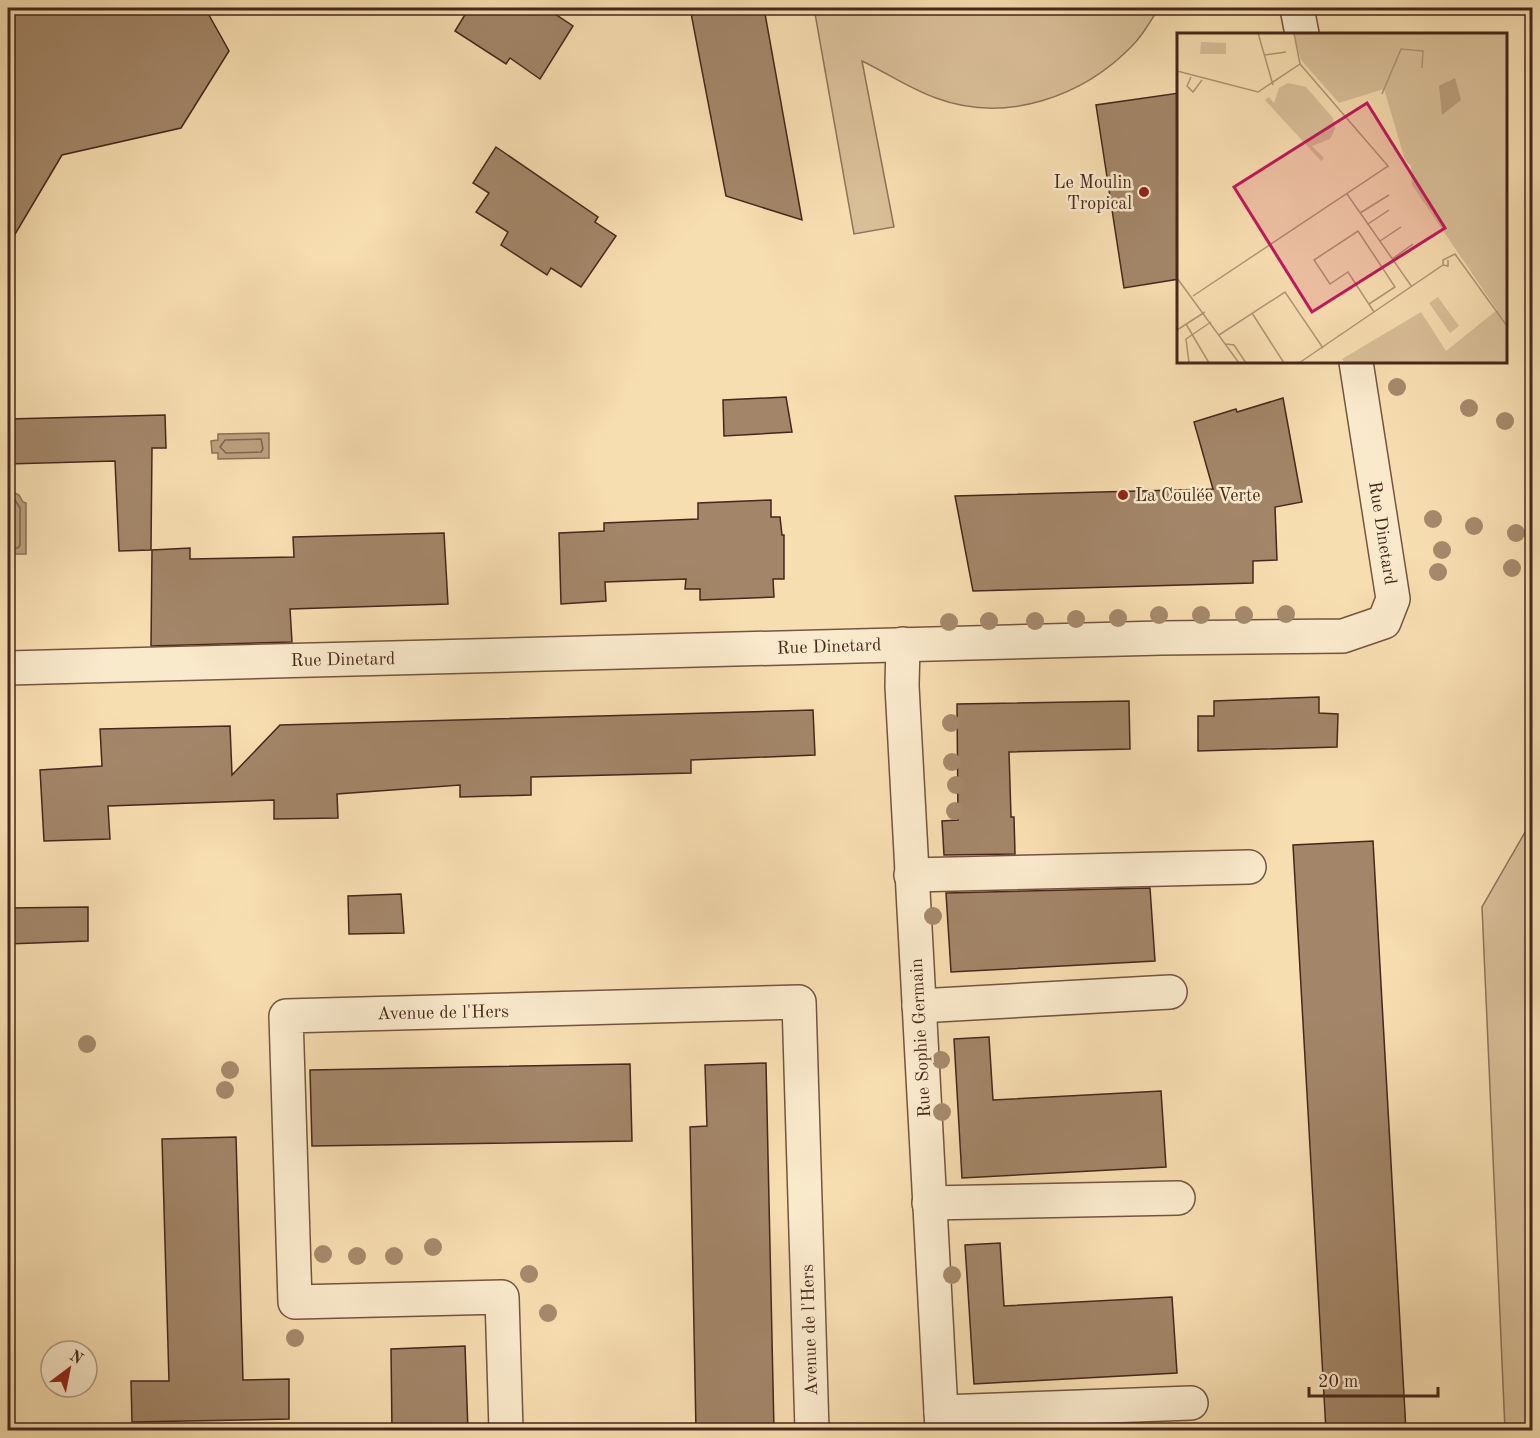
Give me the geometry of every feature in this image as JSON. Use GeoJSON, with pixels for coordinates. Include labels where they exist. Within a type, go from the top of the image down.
{"type":"FeatureCollection","features":[{"type":"Feature","properties":{"kind":"street"},"geometry":{"type":"LineString","coordinates":[[1296,8],[1302,33]]}},
{"type":"Feature","properties":{"kind":"street","name":"Rue Dinetard"},"geometry":{"type":"LineString","coordinates":[[8,668],[903,644],[1343,636],[1384,622],[1393,599],[1356,363]]}},
{"type":"Feature","properties":{"kind":"street","name":"Rue Sophie Germain"},"geometry":{"type":"LineString","coordinates":[[903,644],[902,686],[941,1421]]}},
{"type":"Feature","properties":{"kind":"street"},"geometry":{"type":"LineString","coordinates":[[912,875],[1249,867]]}},
{"type":"Feature","properties":{"kind":"street"},"geometry":{"type":"LineString","coordinates":[[919,1006],[1170,992]]}},
{"type":"Feature","properties":{"kind":"street","name":"Avenue de l'Hers"},"geometry":{"type":"LineString","coordinates":[[506,1431],[502,1297],[295,1302],[286,1016],[799,1002],[812,1431]]}},
{"type":"Feature","properties":{"kind":"street"},"geometry":{"type":"LineString","coordinates":[[929,1203],[1178,1198]]}},
{"type":"Feature","properties":{"kind":"street"},"geometry":{"type":"LineString","coordinates":[[941,1421],[1191,1403]]}},
{"type":"Feature","properties":{"kind":"shaded area"},"geometry":{"type":"Polygon","coordinates":[[[814,8],[1159,8],[1133,45],[1091,79],[1042,101],[1016,106],[989,108],[963,105],[936,98],[862,61],[894,227],[854,234],[814,8]]]}},
{"type":"Feature","properties":{"kind":"shaded area"},"geometry":{"type":"Polygon","coordinates":[[[1532,820],[1532,1430],[1505,1430],[1482,907],[1532,820]]]}},
{"type":"Feature","properties":{"kind":"water"},"geometry":{"type":"Polygon","coordinates":[[[269,433],[269,458],[218,459],[218,453],[212,453],[211,441],[218,440],[218,434],[269,433]]]}},
{"type":"Feature","properties":{"kind":"water"},"geometry":{"type":"Polygon","coordinates":[[[13,492],[26,503],[26,554],[8,554],[8,494],[13,492]]]}},
{"type":"Feature","properties":{"kind":"building"},"geometry":{"type":"Polygon","coordinates":[[[8,8],[205,8],[229,51],[181,128],[62,155],[8,246],[8,8]]]}},
{"type":"Feature","properties":{"kind":"building"},"geometry":{"type":"Polygon","coordinates":[[[469,8],[546,8],[573,26],[540,79],[510,58],[506,64],[455,31],[469,8]]]}},
{"type":"Feature","properties":{"kind":"building"},"geometry":{"type":"Polygon","coordinates":[[[690,8],[764,8],[802,220],[726,196],[690,8]]]}},
{"type":"Feature","properties":{"kind":"building","name":"Le Moulin Tropical"},"geometry":{"type":"Polygon","coordinates":[[[1177,93],[1177,279],[1124,288],[1096,105],[1177,93]]]}},
{"type":"Feature","properties":{"kind":"building"},"geometry":{"type":"Polygon","coordinates":[[[496,147],[598,217],[595,222],[616,236],[581,287],[551,268],[547,275],[501,245],[508,232],[476,212],[489,193],[473,183],[496,147]]]}},
{"type":"Feature","properties":{"kind":"building"},"geometry":{"type":"Polygon","coordinates":[[[786,397],[792,432],[724,436],[723,400],[786,397]]]}},
{"type":"Feature","properties":{"kind":"building","name":"La Coulée Verte"},"geometry":{"type":"Polygon","coordinates":[[[1283,398],[1302,502],[1275,507],[1277,560],[1253,561],[1253,583],[973,591],[955,496],[1213,489],[1194,422],[1283,398]]]}},
{"type":"Feature","properties":{"kind":"building"},"geometry":{"type":"Polygon","coordinates":[[[165,415],[166,448],[152,448],[151,550],[119,551],[115,461],[8,464],[8,419],[165,415]]]}},
{"type":"Feature","properties":{"kind":"building"},"geometry":{"type":"Polygon","coordinates":[[[771,500],[771,517],[780,517],[782,535],[784,535],[784,579],[773,579],[774,597],[700,600],[700,589],[685,589],[686,579],[605,582],[606,601],[561,604],[559,533],[604,531],[604,523],[698,519],[698,503],[771,500]]]}},
{"type":"Feature","properties":{"kind":"building"},"geometry":{"type":"Polygon","coordinates":[[[444,533],[448,604],[290,609],[292,642],[151,646],[152,550],[190,548],[190,559],[294,557],[293,537],[444,533]]]}},
{"type":"Feature","properties":{"kind":"building"},"geometry":{"type":"Polygon","coordinates":[[[1319,697],[1319,713],[1338,714],[1337,747],[1198,751],[1198,716],[1214,716],[1214,701],[1319,697]]]}},
{"type":"Feature","properties":{"kind":"building"},"geometry":{"type":"Polygon","coordinates":[[[1129,701],[1130,749],[1009,752],[1011,817],[1014,817],[1015,854],[944,855],[942,821],[958,820],[957,704],[1129,701]]]}},
{"type":"Feature","properties":{"kind":"building"},"geometry":{"type":"Polygon","coordinates":[[[813,710],[815,755],[691,760],[691,773],[531,777],[531,795],[460,797],[460,785],[337,794],[338,818],[274,819],[274,800],[108,806],[110,839],[44,841],[40,770],[102,766],[100,729],[230,726],[232,775],[280,725],[813,710]]]}},
{"type":"Feature","properties":{"kind":"building"},"geometry":{"type":"Polygon","coordinates":[[[1373,841],[1406,1431],[1326,1431],[1293,845],[1373,841]]]}},
{"type":"Feature","properties":{"kind":"building"},"geometry":{"type":"Polygon","coordinates":[[[1150,888],[1155,961],[951,972],[946,893],[1150,888]]]}},
{"type":"Feature","properties":{"kind":"building"},"geometry":{"type":"Polygon","coordinates":[[[401,894],[404,933],[349,934],[348,896],[401,894]]]}},
{"type":"Feature","properties":{"kind":"building"},"geometry":{"type":"Polygon","coordinates":[[[88,907],[88,941],[8,944],[8,908],[88,907]]]}},
{"type":"Feature","properties":{"kind":"building"},"geometry":{"type":"Polygon","coordinates":[[[989,1037],[993,1100],[1161,1091],[1166,1167],[962,1178],[954,1039],[989,1037]]]}},
{"type":"Feature","properties":{"kind":"building"},"geometry":{"type":"Polygon","coordinates":[[[766,1063],[774,1431],[696,1431],[690,1127],[707,1126],[705,1065],[766,1063]]]}},
{"type":"Feature","properties":{"kind":"building"},"geometry":{"type":"Polygon","coordinates":[[[630,1064],[632,1141],[312,1146],[310,1070],[630,1064]]]}},
{"type":"Feature","properties":{"kind":"building"},"geometry":{"type":"Polygon","coordinates":[[[236,1137],[243,1380],[289,1379],[289,1419],[132,1422],[131,1381],[169,1381],[162,1139],[236,1137]]]}},
{"type":"Feature","properties":{"kind":"building"},"geometry":{"type":"Polygon","coordinates":[[[1000,1243],[1004,1306],[1172,1297],[1177,1373],[974,1384],[965,1245],[1000,1243]]]}},
{"type":"Feature","properties":{"kind":"building"},"geometry":{"type":"Polygon","coordinates":[[[465,1346],[468,1431],[392,1431],[391,1349],[465,1346]]]}},
{"type":"Feature","properties":{"kind":"place","name":"Le Moulin Tropical"},"geometry":{"type":"Point","coordinates":[1144,192]}},
{"type":"Feature","properties":{"kind":"place","name":"La Coulée Verte"},"geometry":{"type":"Point","coordinates":[1123,495]}}]}
